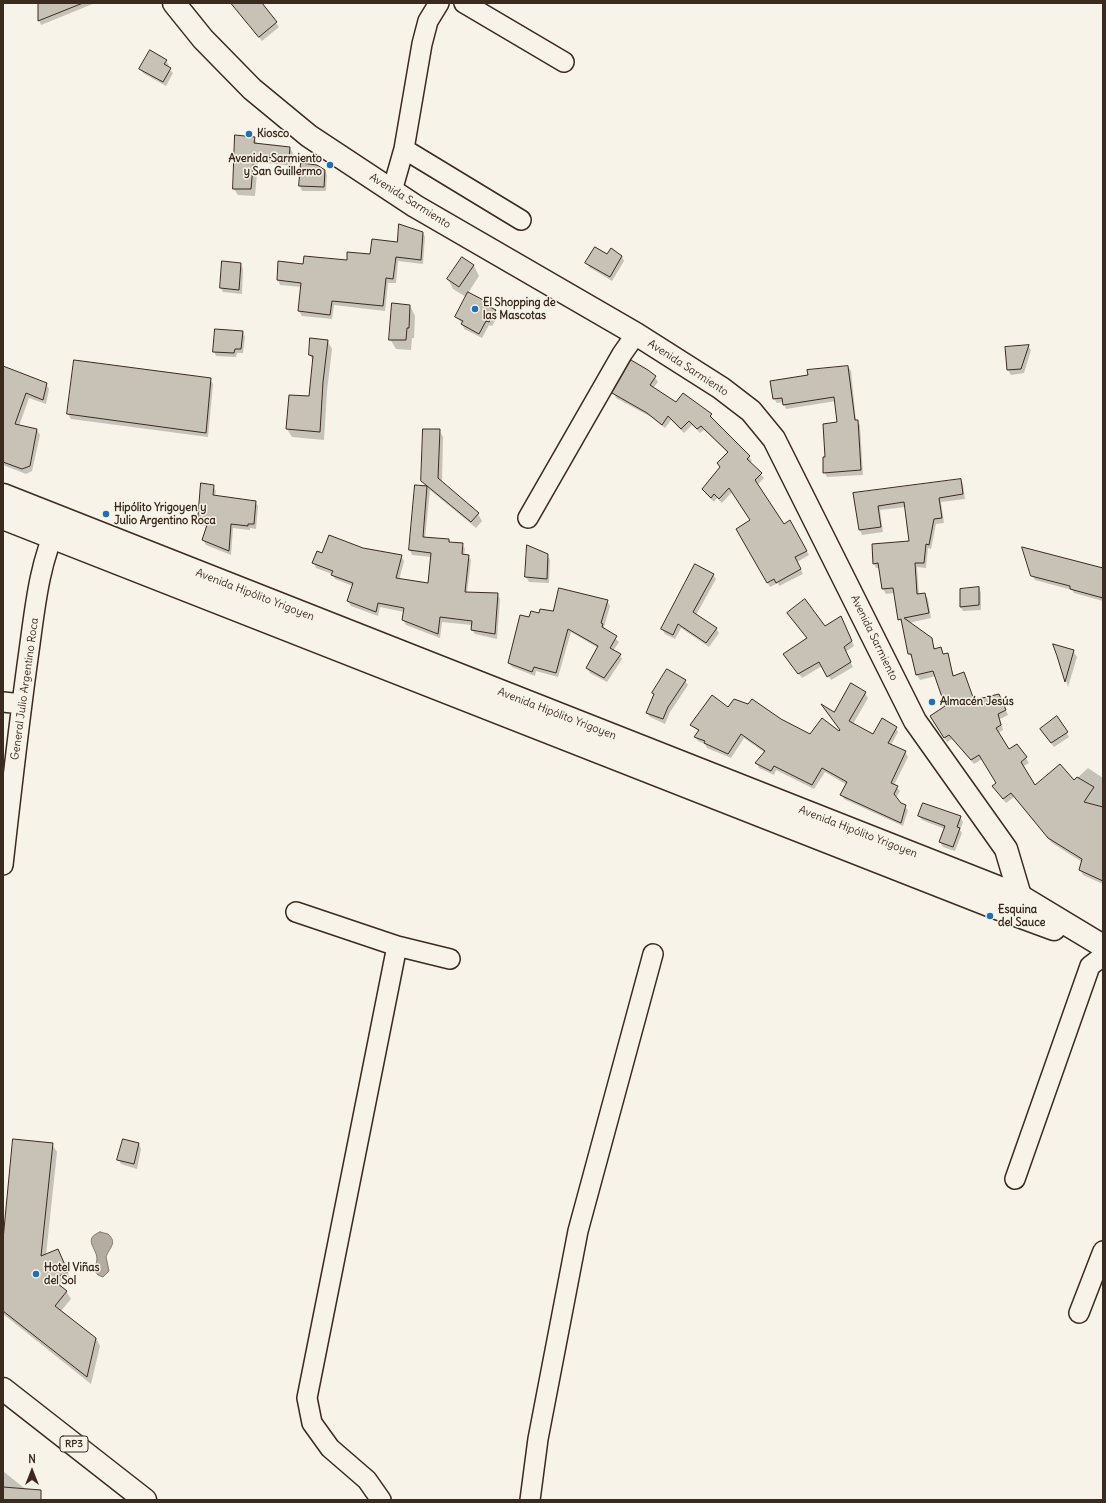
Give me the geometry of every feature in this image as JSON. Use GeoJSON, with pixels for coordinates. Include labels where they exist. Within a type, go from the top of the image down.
{"type":"FeatureCollection","features":[{"type":"Feature","properties":{"kind":"main road","name":"Avenida Sarmiento"},"geometry":{"type":"LineString","coordinates":[[174,3],[203,39],[252,89],[309,136],[392,191],[636,334],[721,388],[751,411],[766,427],[850,588],[915,721],[1006,849],[1019,905]]}},
{"type":"Feature","properties":{"kind":"main road","name":"Avenida Hipólito Yrigoyen"},"geometry":{"type":"LineString","coordinates":[[3,495],[61,517],[438,678]]}},
{"type":"Feature","properties":{"kind":"main road","name":"Avenida Hipólito Yrigoyen"},"geometry":{"type":"LineString","coordinates":[[3,518],[438,678],[1019,905],[1103,947]]}},
{"type":"Feature","properties":{"kind":"main road","name":"RP3"},"geometry":{"type":"LineString","coordinates":[[3,1389],[145,1500]]}},
{"type":"Feature","properties":{"kind":"street"},"geometry":{"type":"LineString","coordinates":[[392,191],[404,149],[422,44],[428,21],[439,3]]}},
{"type":"Feature","properties":{"kind":"street"},"geometry":{"type":"LineString","coordinates":[[464,3],[564,62]]}},
{"type":"Feature","properties":{"kind":"street"},"geometry":{"type":"LineString","coordinates":[[404,149],[521,220]]}},
{"type":"Feature","properties":{"kind":"street"},"geometry":{"type":"LineString","coordinates":[[528,518],[618,361],[636,334]]}},
{"type":"Feature","properties":{"kind":"street","name":"General Julio Argentino Roca"},"geometry":{"type":"LineString","coordinates":[[3,865],[22,704],[39,582],[52,537],[61,517]]}},
{"type":"Feature","properties":{"kind":"street"},"geometry":{"type":"LineString","coordinates":[[3,702],[22,704]]}},
{"type":"Feature","properties":{"kind":"street"},"geometry":{"type":"LineString","coordinates":[[296,912],[397,946],[450,959]]}},
{"type":"Feature","properties":{"kind":"street"},"geometry":{"type":"LineString","coordinates":[[381,1500],[366,1480],[330,1448],[312,1423],[307,1398],[397,946]]}},
{"type":"Feature","properties":{"kind":"street"},"geometry":{"type":"LineString","coordinates":[[530,1500],[538,1439],[578,1231],[653,954]]}},
{"type":"Feature","properties":{"kind":"street"},"geometry":{"type":"LineString","coordinates":[[1015,1179],[1090,966],[1103,956]]}},
{"type":"Feature","properties":{"kind":"street"},"geometry":{"type":"LineString","coordinates":[[1079,1313],[1103,1251]]}},
{"type":"Feature","properties":{"kind":"shaded area"},"geometry":{"type":"Polygon","coordinates":[[[100,1232],[108,1234],[113,1243],[106,1257],[109,1271],[103,1277],[98,1275],[95,1271],[97,1259],[91,1241],[95,1235],[100,1232]]]}},
{"type":"Feature","properties":{"kind":"building"},"geometry":{"type":"Polygon","coordinates":[[[83,3],[38,21],[38,4],[83,3]]]}},
{"type":"Feature","properties":{"kind":"building"},"geometry":{"type":"Polygon","coordinates":[[[231,3],[262,3],[277,22],[259,37],[231,3]]]}},
{"type":"Feature","properties":{"kind":"building"},"geometry":{"type":"Polygon","coordinates":[[[150,50],[167,60],[164,64],[171,68],[163,82],[139,69],[150,50]]]}},
{"type":"Feature","properties":{"kind":"building"},"geometry":{"type":"Polygon","coordinates":[[[235,135],[255,137],[254,143],[290,147],[289,159],[254,156],[251,189],[233,189],[235,135]]]}},
{"type":"Feature","properties":{"kind":"building"},"geometry":{"type":"Polygon","coordinates":[[[301,163],[317,165],[325,170],[324,187],[299,186],[301,163]]]}},
{"type":"Feature","properties":{"kind":"building"},"geometry":{"type":"Polygon","coordinates":[[[399,224],[423,232],[421,260],[396,257],[393,279],[386,278],[383,306],[332,301],[330,315],[298,311],[301,283],[277,280],[278,261],[303,264],[304,256],[347,260],[347,252],[370,254],[372,239],[397,242],[399,224]]]}},
{"type":"Feature","properties":{"kind":"building"},"geometry":{"type":"Polygon","coordinates":[[[595,247],[607,254],[611,248],[622,256],[610,277],[585,263],[595,247]]]}},
{"type":"Feature","properties":{"kind":"building"},"geometry":{"type":"Polygon","coordinates":[[[462,257],[474,265],[459,287],[447,279],[462,257]]]}},
{"type":"Feature","properties":{"kind":"building"},"geometry":{"type":"Polygon","coordinates":[[[222,261],[241,263],[239,290],[220,288],[222,261]]]}},
{"type":"Feature","properties":{"kind":"building"},"geometry":{"type":"Polygon","coordinates":[[[468,292],[489,303],[488,306],[496,310],[489,322],[486,321],[479,334],[461,324],[463,321],[455,317],[468,292]]]}},
{"type":"Feature","properties":{"kind":"building"},"geometry":{"type":"Polygon","coordinates":[[[392,303],[410,305],[409,328],[407,328],[406,340],[389,340],[392,303]]]}},
{"type":"Feature","properties":{"kind":"building"},"geometry":{"type":"Polygon","coordinates":[[[215,329],[243,331],[241,349],[235,349],[234,353],[213,352],[215,329]]]}},
{"type":"Feature","properties":{"kind":"building"},"geometry":{"type":"Polygon","coordinates":[[[310,338],[328,340],[323,382],[320,432],[286,429],[289,395],[309,396],[313,356],[309,355],[310,338]]]}},
{"type":"Feature","properties":{"kind":"building"},"geometry":{"type":"Polygon","coordinates":[[[1029,345],[1021,369],[1007,370],[1005,347],[1029,345]]]}},
{"type":"Feature","properties":{"kind":"building"},"geometry":{"type":"Polygon","coordinates":[[[74,360],[211,378],[206,433],[67,414],[74,360]]]}},
{"type":"Feature","properties":{"kind":"building"},"geometry":{"type":"Polygon","coordinates":[[[631,360],[656,376],[650,385],[676,402],[683,393],[712,414],[710,416],[750,456],[747,459],[762,473],[755,480],[784,524],[790,520],[807,551],[795,557],[801,569],[776,583],[774,579],[767,583],[736,529],[750,520],[729,488],[719,499],[714,494],[711,498],[702,489],[720,467],[717,463],[728,452],[701,426],[697,429],[689,421],[681,429],[668,416],[662,425],[647,413],[612,393],[631,360]]]}},
{"type":"Feature","properties":{"kind":"building"},"geometry":{"type":"Polygon","coordinates":[[[3,366],[47,383],[43,400],[26,393],[15,424],[37,429],[30,466],[22,469],[3,462],[3,366]]]}},
{"type":"Feature","properties":{"kind":"building"},"geometry":{"type":"Polygon","coordinates":[[[848,366],[855,420],[858,420],[861,470],[823,473],[823,457],[825,457],[823,424],[837,422],[834,397],[783,405],[782,398],[773,399],[770,381],[808,375],[807,370],[848,366]]]}},
{"type":"Feature","properties":{"kind":"building"},"geometry":{"type":"Polygon","coordinates":[[[423,429],[440,429],[438,478],[479,513],[471,522],[421,481],[423,429]]]}},
{"type":"Feature","properties":{"kind":"building"},"geometry":{"type":"Polygon","coordinates":[[[961,479],[963,494],[939,498],[942,518],[934,519],[929,545],[926,544],[924,563],[915,563],[917,594],[925,593],[929,613],[904,618],[932,638],[934,649],[941,647],[943,654],[948,653],[953,676],[964,672],[974,700],[999,694],[1006,710],[998,714],[1001,725],[996,728],[1009,749],[1017,744],[1027,757],[1021,762],[1035,785],[1060,764],[1074,780],[1077,777],[1094,787],[1084,802],[1103,807],[1103,881],[1079,870],[1082,859],[1048,838],[1011,793],[1003,799],[992,786],[996,783],[979,755],[971,760],[949,735],[944,738],[930,716],[945,706],[933,671],[916,675],[911,654],[908,654],[901,619],[898,620],[893,588],[882,589],[878,563],[873,564],[872,544],[909,541],[904,502],[878,506],[881,527],[859,530],[853,493],[961,479]]]}},
{"type":"Feature","properties":{"kind":"building"},"geometry":{"type":"Polygon","coordinates":[[[201,483],[214,485],[213,495],[256,501],[254,524],[248,524],[248,526],[231,524],[229,551],[202,540],[208,522],[198,520],[201,483]]]}},
{"type":"Feature","properties":{"kind":"building"},"geometry":{"type":"Polygon","coordinates":[[[415,485],[427,486],[423,537],[449,539],[449,542],[463,543],[462,554],[469,555],[465,592],[498,593],[495,634],[471,630],[472,621],[440,617],[438,634],[402,620],[404,608],[378,603],[376,612],[347,601],[353,583],[331,575],[333,571],[312,563],[317,551],[322,553],[329,535],[363,548],[402,555],[396,578],[428,583],[431,553],[409,550],[415,485]]]}},
{"type":"Feature","properties":{"kind":"building"},"geometry":{"type":"Polygon","coordinates":[[[527,545],[548,554],[547,579],[525,577],[527,545]]]}},
{"type":"Feature","properties":{"kind":"building"},"geometry":{"type":"Polygon","coordinates":[[[1022,547],[1103,568],[1103,598],[1070,589],[1070,586],[1031,576],[1022,547]]]}},
{"type":"Feature","properties":{"kind":"building"},"geometry":{"type":"Polygon","coordinates":[[[695,564],[714,574],[693,612],[717,628],[706,643],[678,624],[673,635],[661,629],[695,564]]]}},
{"type":"Feature","properties":{"kind":"building"},"geometry":{"type":"Polygon","coordinates":[[[979,587],[979,605],[960,607],[960,589],[979,587]]]}},
{"type":"Feature","properties":{"kind":"building"},"geometry":{"type":"Polygon","coordinates":[[[559,588],[608,600],[601,623],[603,624],[602,627],[617,636],[610,648],[621,654],[604,678],[586,668],[598,646],[568,629],[556,673],[534,667],[532,672],[508,663],[520,615],[529,617],[531,611],[539,613],[540,609],[553,611],[559,588]]]}},
{"type":"Feature","properties":{"kind":"building"},"geometry":{"type":"Polygon","coordinates":[[[805,599],[825,626],[841,616],[852,641],[844,647],[851,662],[827,677],[819,662],[798,674],[783,654],[807,638],[787,613],[805,599]]]}},
{"type":"Feature","properties":{"kind":"building"},"geometry":{"type":"Polygon","coordinates":[[[1053,644],[1074,650],[1065,682],[1057,656],[1053,644]]]}},
{"type":"Feature","properties":{"kind":"building"},"geometry":{"type":"Polygon","coordinates":[[[667,669],[686,680],[668,707],[663,719],[646,713],[654,694],[652,693],[667,669]]]}},
{"type":"Feature","properties":{"kind":"building"},"geometry":{"type":"Polygon","coordinates":[[[851,683],[866,692],[849,721],[873,734],[882,718],[897,727],[888,743],[906,751],[891,783],[898,786],[894,794],[901,803],[906,805],[901,823],[840,795],[847,782],[822,768],[812,785],[774,766],[771,771],[755,763],[765,751],[741,734],[728,754],[704,743],[705,741],[694,737],[699,730],[690,725],[712,695],[728,707],[734,699],[748,704],[752,699],[781,719],[810,734],[822,718],[839,731],[840,730],[821,704],[834,712],[851,683]]]}},
{"type":"Feature","properties":{"kind":"building"},"geometry":{"type":"Polygon","coordinates":[[[1057,716],[1068,732],[1051,743],[1040,729],[1057,716]]]}},
{"type":"Feature","properties":{"kind":"building"},"geometry":{"type":"Polygon","coordinates":[[[923,803],[961,816],[957,827],[960,828],[953,847],[939,842],[945,826],[918,816],[923,803]]]}},
{"type":"Feature","properties":{"kind":"building"},"geometry":{"type":"Polygon","coordinates":[[[13,1139],[53,1143],[41,1256],[58,1249],[68,1272],[52,1279],[67,1291],[55,1306],[96,1338],[87,1377],[3,1311],[3,1240],[13,1139]]]}},
{"type":"Feature","properties":{"kind":"building"},"geometry":{"type":"Polygon","coordinates":[[[123,1139],[139,1143],[134,1164],[117,1160],[123,1139]]]}},
{"type":"Feature","properties":{"kind":"building"},"geometry":{"type":"Polygon","coordinates":[[[3,1487],[41,1490],[41,1500],[3,1500],[3,1487]]]}},
{"type":"Feature","properties":{"kind":"place","name":"Kiosco"},"geometry":{"type":"Point","coordinates":[249,134]}},
{"type":"Feature","properties":{"kind":"place","name":"Avenida Sarmiento y San Guillermo"},"geometry":{"type":"Point","coordinates":[330,165]}},
{"type":"Feature","properties":{"kind":"place","name":"El Shopping de las Mascotas"},"geometry":{"type":"Point","coordinates":[475,309]}},
{"type":"Feature","properties":{"kind":"place","name":"Hipólito Yrigoyen y Julio Argentino Roca"},"geometry":{"type":"Point","coordinates":[106,514]}},
{"type":"Feature","properties":{"kind":"place","name":"Almacén Jesús"},"geometry":{"type":"Point","coordinates":[932,702]}},
{"type":"Feature","properties":{"kind":"place","name":"Esquina del Sauce"},"geometry":{"type":"Point","coordinates":[990,916]}},
{"type":"Feature","properties":{"kind":"place","name":"Hotel Viñas del Sol"},"geometry":{"type":"Point","coordinates":[36,1274]}}]}
